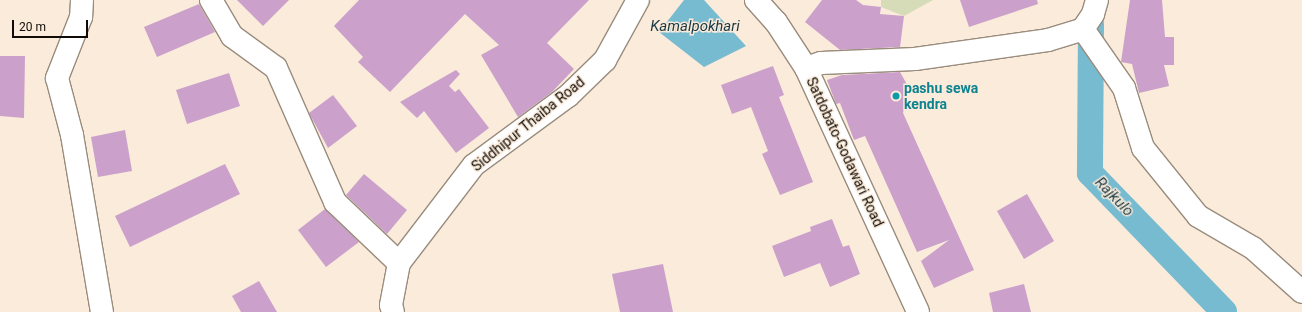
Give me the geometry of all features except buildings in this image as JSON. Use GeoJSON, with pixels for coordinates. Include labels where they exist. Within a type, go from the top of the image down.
{"type":"FeatureCollection","features":[{"type":"Feature","properties":{"kind":"street"},"geometry":{"type":"LineString","coordinates":[[82,0],[82,17],[57,78],[72,135],[102,312]]}},
{"type":"Feature","properties":{"kind":"street"},"geometry":{"type":"LineString","coordinates":[[211,0],[232,36],[276,68],[335,202],[399,263]]}},
{"type":"Feature","properties":{"kind":"street","name":"Siddhipur Thaiba Road"},"geometry":{"type":"LineString","coordinates":[[393,312],[391,305],[399,263],[474,165],[568,96],[605,60],[638,0]]}},
{"type":"Feature","properties":{"kind":"street","name":"Satdobato-Godawari Road"},"geometry":{"type":"LineString","coordinates":[[756,0],[776,22],[806,68],[918,312]]}},
{"type":"Feature","properties":{"kind":"street"},"geometry":{"type":"LineString","coordinates":[[806,68],[821,62],[915,59],[1048,40],[1083,29],[1093,14],[1097,0]]}},
{"type":"Feature","properties":{"kind":"street"},"geometry":{"type":"LineString","coordinates":[[1083,29],[1124,88],[1143,148],[1198,216],[1253,248],[1302,292]]}},
{"type":"Feature","properties":{"kind":"green space"},"geometry":{"type":"Polygon","coordinates":[[[881,0],[933,0],[904,16],[881,7],[881,0]]]}},
{"type":"Feature","properties":{"kind":"water","name":"Kamalpokhari"},"geometry":{"type":"Polygon","coordinates":[[[684,0],[704,0],[746,46],[704,67],[659,32],[684,0]]]}},
{"type":"Feature","properties":{"kind":"waterway","name":"Rajkulo"},"geometry":{"type":"LineString","coordinates":[[1091,24],[1090,173],[1224,312]]}},
{"type":"Feature","properties":{"kind":"place","name":"pashu sewa kendra"},"geometry":{"type":"Point","coordinates":[896,96]}}]}
